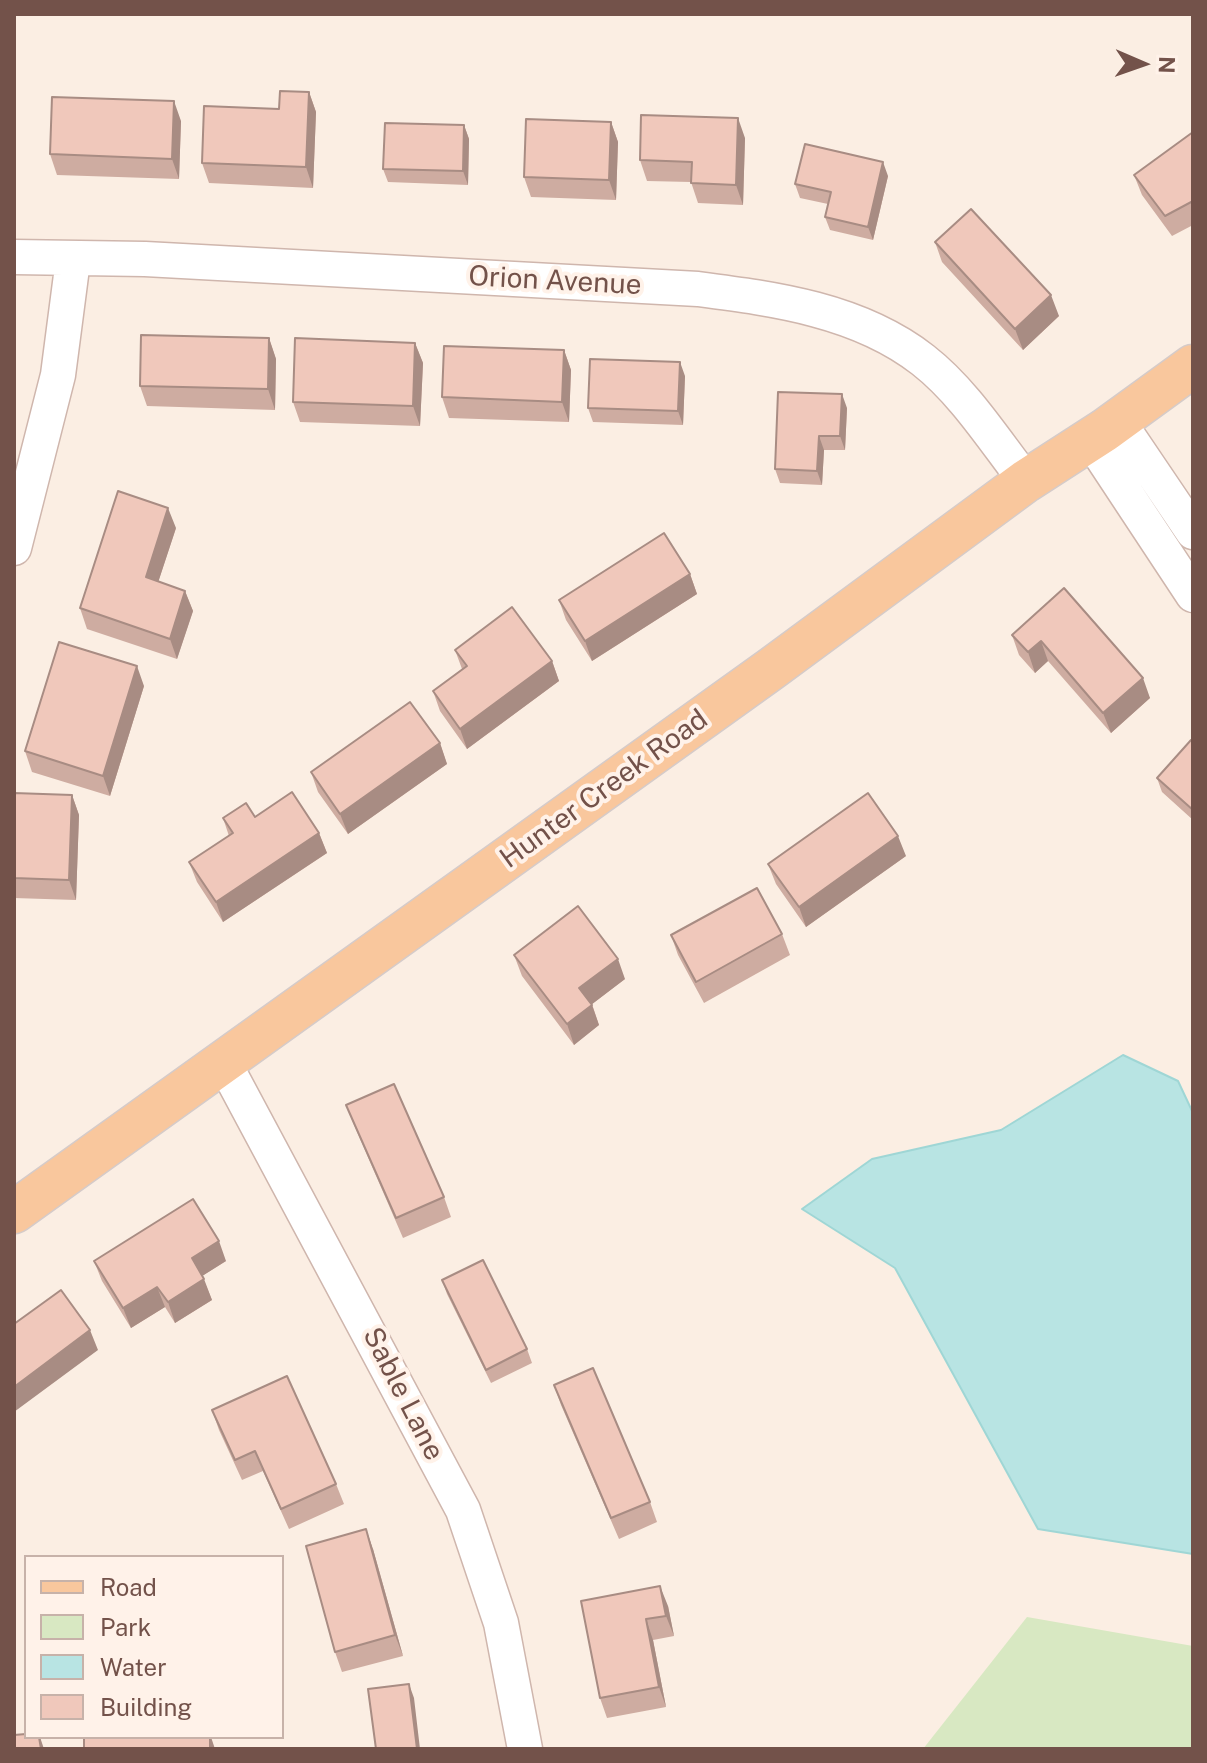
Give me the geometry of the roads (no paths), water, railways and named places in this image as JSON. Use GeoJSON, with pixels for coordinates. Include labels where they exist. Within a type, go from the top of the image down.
{"type":"FeatureCollection","features":[{"type":"Feature","properties":{"kind":"main road","name":"Hunter Creek Road"},"geometry":{"type":"LineString","coordinates":[[14,1212],[771,669],[1026,481],[1193,366]]}},
{"type":"Feature","properties":{"kind":"street","name":"Orion Avenue"},"geometry":{"type":"LineString","coordinates":[[14,257],[145,259],[682,288],[777,299],[854,322],[923,360],[977,418],[1026,481]]}},
{"type":"Feature","properties":{"kind":"street"},"geometry":{"type":"LineString","coordinates":[[14,548],[58,375],[73,260]]}},
{"type":"Feature","properties":{"kind":"street"},"geometry":{"type":"LineString","coordinates":[[1104,430],[1193,532]]}},
{"type":"Feature","properties":{"kind":"street"},"geometry":{"type":"LineString","coordinates":[[1104,430],[1193,595]]}},
{"type":"Feature","properties":{"kind":"street","name":"Sable Lane"},"geometry":{"type":"LineString","coordinates":[[223,1061],[354,1300],[463,1510],[501,1623],[525,1749]]}},
{"type":"Feature","properties":{"kind":"water"},"geometry":{"type":"Polygon","coordinates":[[[1123,1055],[1178,1081],[1193,1113],[1193,1554],[1038,1529],[895,1268],[802,1209],[872,1159],[1001,1130],[1123,1055]]]}}]}
